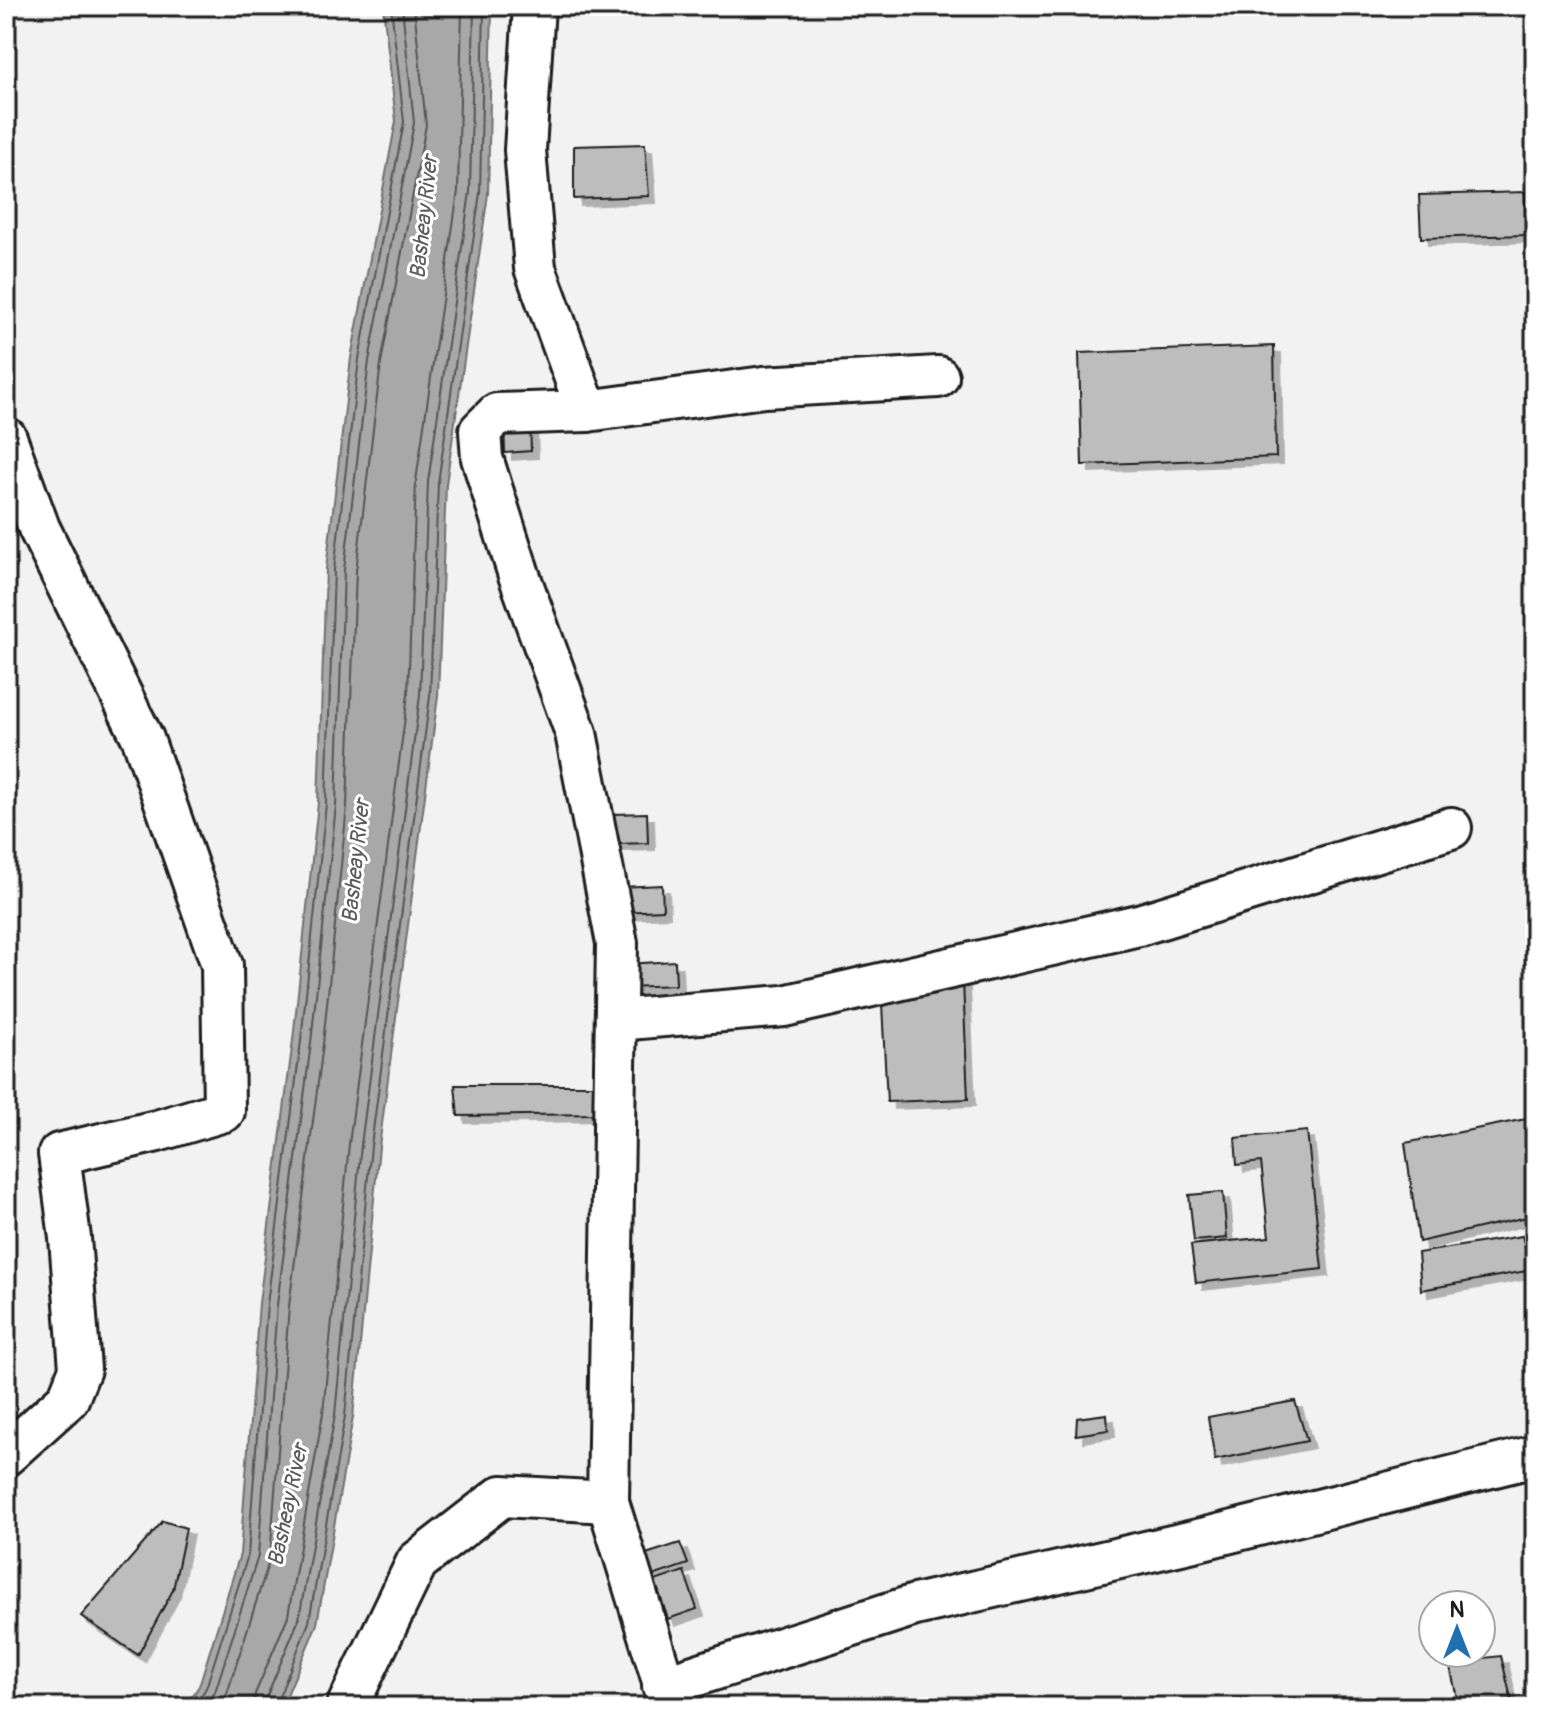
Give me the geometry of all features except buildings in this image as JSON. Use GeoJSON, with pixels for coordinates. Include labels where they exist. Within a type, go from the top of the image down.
{"type":"FeatureCollection","features":[{"type":"Feature","properties":{"kind":"street"},"geometry":{"type":"LineString","coordinates":[[534,6],[525,150],[535,268],[587,411]]}},
{"type":"Feature","properties":{"kind":"street"},"geometry":{"type":"LineString","coordinates":[[938,377],[764,387],[587,411],[497,414],[480,431],[482,458],[519,575],[576,733],[617,943],[608,1502],[667,1697],[915,1605],[1198,1540],[1535,1456]]}},
{"type":"Feature","properties":{"kind":"street"},"geometry":{"type":"LineString","coordinates":[[6,438],[39,528],[143,739],[222,965],[224,1043],[224,1111],[157,1131],[59,1154],[70,1238],[80,1369],[68,1399],[6,1455]]}},
{"type":"Feature","properties":{"kind":"street"},"geometry":{"type":"LineString","coordinates":[[616,1020],[784,1006],[1124,929],[1451,828]]}},
{"type":"Feature","properties":{"kind":"street"},"geometry":{"type":"LineString","coordinates":[[347,1707],[417,1562],[502,1496],[608,1502]]}},
{"type":"Feature","properties":{"kind":"water","name":"Basheay River"},"geometry":{"type":"Polygon","coordinates":[[[383,6],[492,6],[488,194],[446,484],[438,696],[379,1147],[353,1417],[317,1624],[282,1707],[185,1707],[199,1686],[240,1554],[259,1303],[293,1040],[318,803],[326,569],[351,358],[396,121],[383,6]]]}}]}
